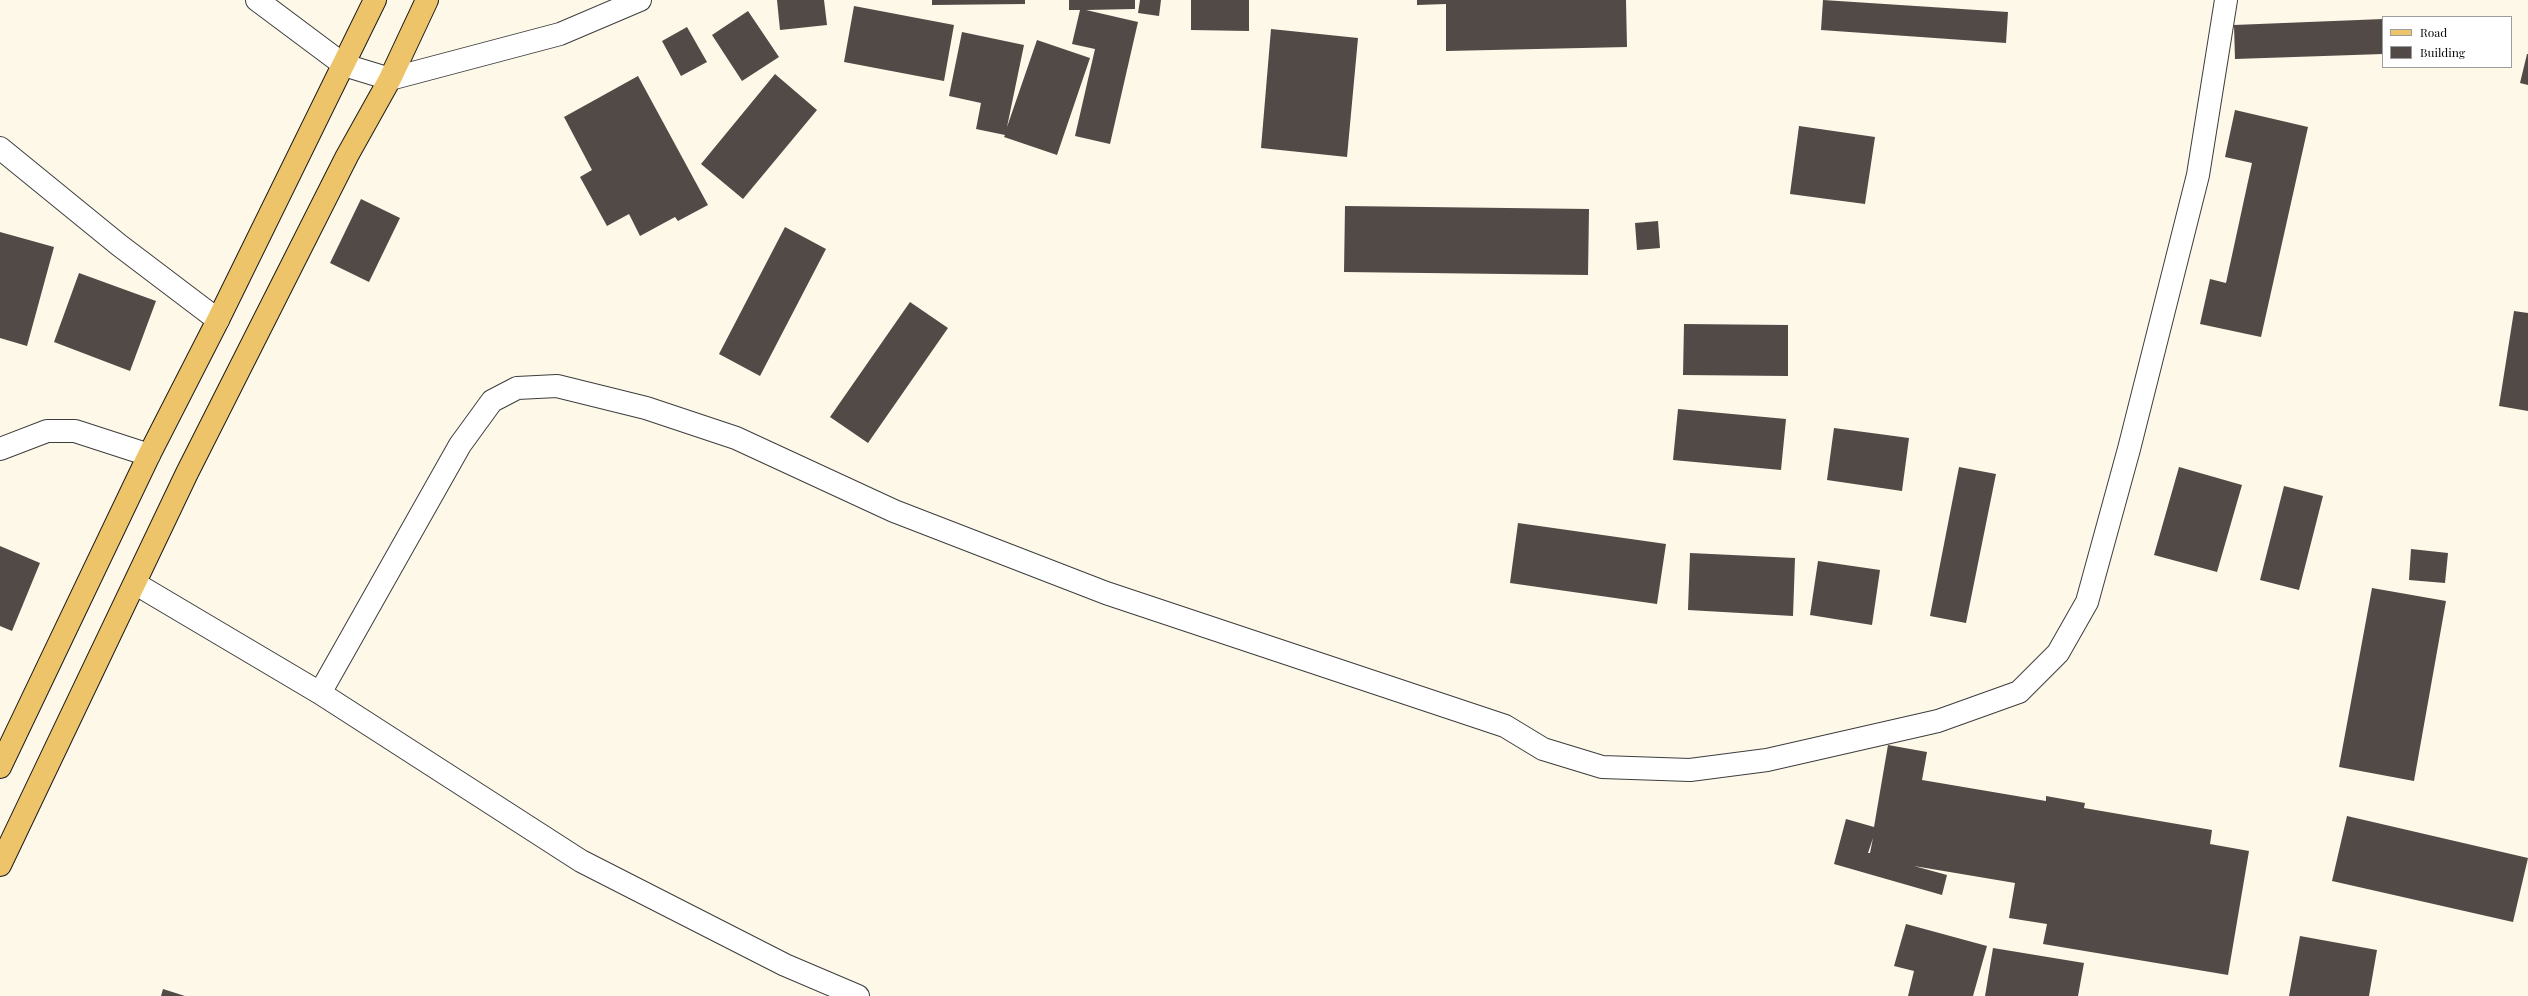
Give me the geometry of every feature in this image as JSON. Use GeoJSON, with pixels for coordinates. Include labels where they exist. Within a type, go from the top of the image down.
{"type":"FeatureCollection","features":[{"type":"Feature","properties":{"kind":"main road"},"geometry":{"type":"LineString","coordinates":[[0,767],[149,454],[218,320],[375,0]]}},
{"type":"Feature","properties":{"kind":"main road"},"geometry":{"type":"LineString","coordinates":[[0,865],[136,584],[187,473],[347,156],[390,79],[427,0]]}},
{"type":"Feature","properties":{"kind":"street"},"geometry":{"type":"LineString","coordinates":[[257,0],[344,65],[390,79],[560,34],[640,0]]}},
{"type":"Feature","properties":{"kind":"street"},"geometry":{"type":"LineString","coordinates":[[320,693],[460,444],[492,401],[517,388],[557,386],[646,408],[736,438],[894,511],[1099,590],[1505,726],[1543,749],[1602,767],[1690,770],[1767,760],[1938,721],[2019,692],[2058,653],[2087,602],[2129,449],[2198,175],[2226,0]]}},
{"type":"Feature","properties":{"kind":"street"},"geometry":{"type":"LineString","coordinates":[[0,148],[119,245],[218,320]]}},
{"type":"Feature","properties":{"kind":"street"},"geometry":{"type":"LineString","coordinates":[[0,449],[48,431],[75,430],[149,454]]}},
{"type":"Feature","properties":{"kind":"street"},"geometry":{"type":"LineString","coordinates":[[136,584],[320,693],[581,861],[785,965],[858,996]]}},
{"type":"Feature","properties":{"kind":"building"},"geometry":{"type":"Polygon","coordinates":[[[777,0],[824,0],[827,25],[780,30],[777,0]]]}},
{"type":"Feature","properties":{"kind":"building"},"geometry":{"type":"Polygon","coordinates":[[[932,0],[1025,0],[1025,4],[932,5],[932,0]]]}},
{"type":"Feature","properties":{"kind":"building"},"geometry":{"type":"Polygon","coordinates":[[[1069,0],[1135,0],[1135,9],[1086,10],[1138,22],[1110,144],[1075,136],[1095,49],[1072,44],[1080,10],[1069,10],[1069,0]]]}},
{"type":"Feature","properties":{"kind":"building"},"geometry":{"type":"Polygon","coordinates":[[[1140,0],[1161,0],[1159,16],[1138,13],[1140,0]]]}},
{"type":"Feature","properties":{"kind":"building"},"geometry":{"type":"Polygon","coordinates":[[[1191,0],[1249,0],[1249,31],[1191,30],[1191,0]]]}},
{"type":"Feature","properties":{"kind":"building"},"geometry":{"type":"Polygon","coordinates":[[[1417,0],[1626,0],[1627,47],[1446,51],[1446,4],[1417,5],[1417,0]]]}},
{"type":"Feature","properties":{"kind":"building"},"geometry":{"type":"Polygon","coordinates":[[[1823,0],[2008,12],[2006,43],[1821,30],[1823,0]]]}},
{"type":"Feature","properties":{"kind":"building"},"geometry":{"type":"Polygon","coordinates":[[[854,6],[954,25],[944,81],[844,62],[854,6]]]}},
{"type":"Feature","properties":{"kind":"building"},"geometry":{"type":"Polygon","coordinates":[[[748,11],[779,57],[742,81],[712,35],[748,11]]]}},
{"type":"Feature","properties":{"kind":"building"},"geometry":{"type":"Polygon","coordinates":[[[2382,19],[2382,54],[2235,59],[2234,25],[2382,19]]]}},
{"type":"Feature","properties":{"kind":"building"},"geometry":{"type":"Polygon","coordinates":[[[687,27],[707,62],[681,76],[662,41],[687,27]]]}},
{"type":"Feature","properties":{"kind":"building"},"geometry":{"type":"Polygon","coordinates":[[[1271,29],[1358,38],[1347,157],[1261,148],[1271,29]]]}},
{"type":"Feature","properties":{"kind":"building"},"geometry":{"type":"Polygon","coordinates":[[[962,32],[1024,45],[1007,127],[1037,40],[1090,58],[1057,155],[1004,137],[1005,135],[976,129],[981,103],[949,96],[962,32]]]}},
{"type":"Feature","properties":{"kind":"building"},"geometry":{"type":"Polygon","coordinates":[[[2528,54],[2528,85],[2520,83],[2528,54]]]}},
{"type":"Feature","properties":{"kind":"building"},"geometry":{"type":"Polygon","coordinates":[[[775,74],[817,110],[743,199],[701,164],[775,74]]]}},
{"type":"Feature","properties":{"kind":"building"},"geometry":{"type":"Polygon","coordinates":[[[638,76],[708,205],[678,221],[675,217],[640,236],[629,214],[607,226],[580,177],[592,170],[564,117],[638,76]]]}},
{"type":"Feature","properties":{"kind":"building"},"geometry":{"type":"Polygon","coordinates":[[[2235,110],[2308,127],[2261,337],[2200,324],[2210,279],[2226,283],[2252,163],[2225,157],[2235,110]]]}},
{"type":"Feature","properties":{"kind":"building"},"geometry":{"type":"Polygon","coordinates":[[[1799,126],[1875,137],[1865,204],[1790,194],[1799,126]]]}},
{"type":"Feature","properties":{"kind":"building"},"geometry":{"type":"Polygon","coordinates":[[[361,199],[400,218],[369,282],[330,263],[361,199]]]}},
{"type":"Feature","properties":{"kind":"building"},"geometry":{"type":"Polygon","coordinates":[[[1345,206],[1589,209],[1588,275],[1344,272],[1345,206]]]}},
{"type":"Feature","properties":{"kind":"building"},"geometry":{"type":"Polygon","coordinates":[[[1658,221],[1660,248],[1637,250],[1635,223],[1658,221]]]}},
{"type":"Feature","properties":{"kind":"building"},"geometry":{"type":"Polygon","coordinates":[[[785,227],[826,249],[760,376],[719,354],[785,227]]]}},
{"type":"Feature","properties":{"kind":"building"},"geometry":{"type":"Polygon","coordinates":[[[0,232],[54,247],[27,346],[0,338],[0,232]]]}},
{"type":"Feature","properties":{"kind":"building"},"geometry":{"type":"Polygon","coordinates":[[[79,273],[156,301],[130,371],[54,342],[79,273]]]}},
{"type":"Feature","properties":{"kind":"building"},"geometry":{"type":"Polygon","coordinates":[[[910,302],[948,328],[868,443],[830,417],[910,302]]]}},
{"type":"Feature","properties":{"kind":"building"},"geometry":{"type":"Polygon","coordinates":[[[2514,311],[2528,313],[2528,411],[2499,406],[2514,311]]]}},
{"type":"Feature","properties":{"kind":"building"},"geometry":{"type":"Polygon","coordinates":[[[1684,324],[1788,325],[1788,376],[1683,375],[1684,324]]]}},
{"type":"Feature","properties":{"kind":"building"},"geometry":{"type":"Polygon","coordinates":[[[1678,409],[1786,419],[1781,470],[1673,460],[1678,409]]]}},
{"type":"Feature","properties":{"kind":"building"},"geometry":{"type":"Polygon","coordinates":[[[1834,428],[1909,438],[1902,491],[1827,480],[1834,428]]]}},
{"type":"Feature","properties":{"kind":"building"},"geometry":{"type":"Polygon","coordinates":[[[1959,467],[1996,474],[1966,623],[1930,616],[1959,467]]]}},
{"type":"Feature","properties":{"kind":"building"},"geometry":{"type":"Polygon","coordinates":[[[2179,467],[2242,485],[2217,572],[2154,555],[2179,467]]]}},
{"type":"Feature","properties":{"kind":"building"},"geometry":{"type":"Polygon","coordinates":[[[2284,486],[2323,496],[2299,590],[2260,580],[2284,486]]]}},
{"type":"Feature","properties":{"kind":"building"},"geometry":{"type":"Polygon","coordinates":[[[1518,523],[1666,544],[1657,604],[1510,583],[1518,523]]]}},
{"type":"Feature","properties":{"kind":"building"},"geometry":{"type":"Polygon","coordinates":[[[0,546],[40,563],[12,631],[0,626],[0,546]]]}},
{"type":"Feature","properties":{"kind":"building"},"geometry":{"type":"Polygon","coordinates":[[[2411,549],[2448,553],[2445,583],[2409,580],[2411,549]]]}},
{"type":"Feature","properties":{"kind":"building"},"geometry":{"type":"Polygon","coordinates":[[[1690,553],[1795,558],[1793,616],[1688,610],[1690,553]]]}},
{"type":"Feature","properties":{"kind":"building"},"geometry":{"type":"Polygon","coordinates":[[[1818,561],[1880,570],[1872,625],[1810,615],[1818,561]]]}},
{"type":"Feature","properties":{"kind":"building"},"geometry":{"type":"Polygon","coordinates":[[[2372,588],[2446,601],[2414,781],[2339,767],[2372,588]]]}},
{"type":"Feature","properties":{"kind":"building"},"geometry":{"type":"Polygon","coordinates":[[[1888,745],[1927,752],[1922,780],[2046,801],[2046,796],[2085,803],[2084,808],[2212,830],[2210,844],[2249,851],[2228,975],[2043,944],[2047,924],[2009,918],[2015,883],[1914,866],[1947,875],[1942,895],[1834,864],[1846,819],[1874,827],[1888,745]],[[1873,838],[1868,853],[1870,853],[1873,838]]]}},
{"type":"Feature","properties":{"kind":"building"},"geometry":{"type":"Polygon","coordinates":[[[2347,816],[2528,858],[2513,922],[2332,881],[2347,816]]]}},
{"type":"Feature","properties":{"kind":"building"},"geometry":{"type":"Polygon","coordinates":[[[1906,924],[1987,946],[1973,996],[1908,996],[1914,971],[1894,966],[1906,924]]]}},
{"type":"Feature","properties":{"kind":"building"},"geometry":{"type":"Polygon","coordinates":[[[2300,936],[2377,950],[2369,996],[2289,996],[2300,936]]]}},
{"type":"Feature","properties":{"kind":"building"},"geometry":{"type":"Polygon","coordinates":[[[1993,948],[2084,963],[2078,996],[1985,996],[1993,948]]]}},
{"type":"Feature","properties":{"kind":"building"},"geometry":{"type":"Polygon","coordinates":[[[163,989],[185,996],[161,996],[163,989]]]}}]}
